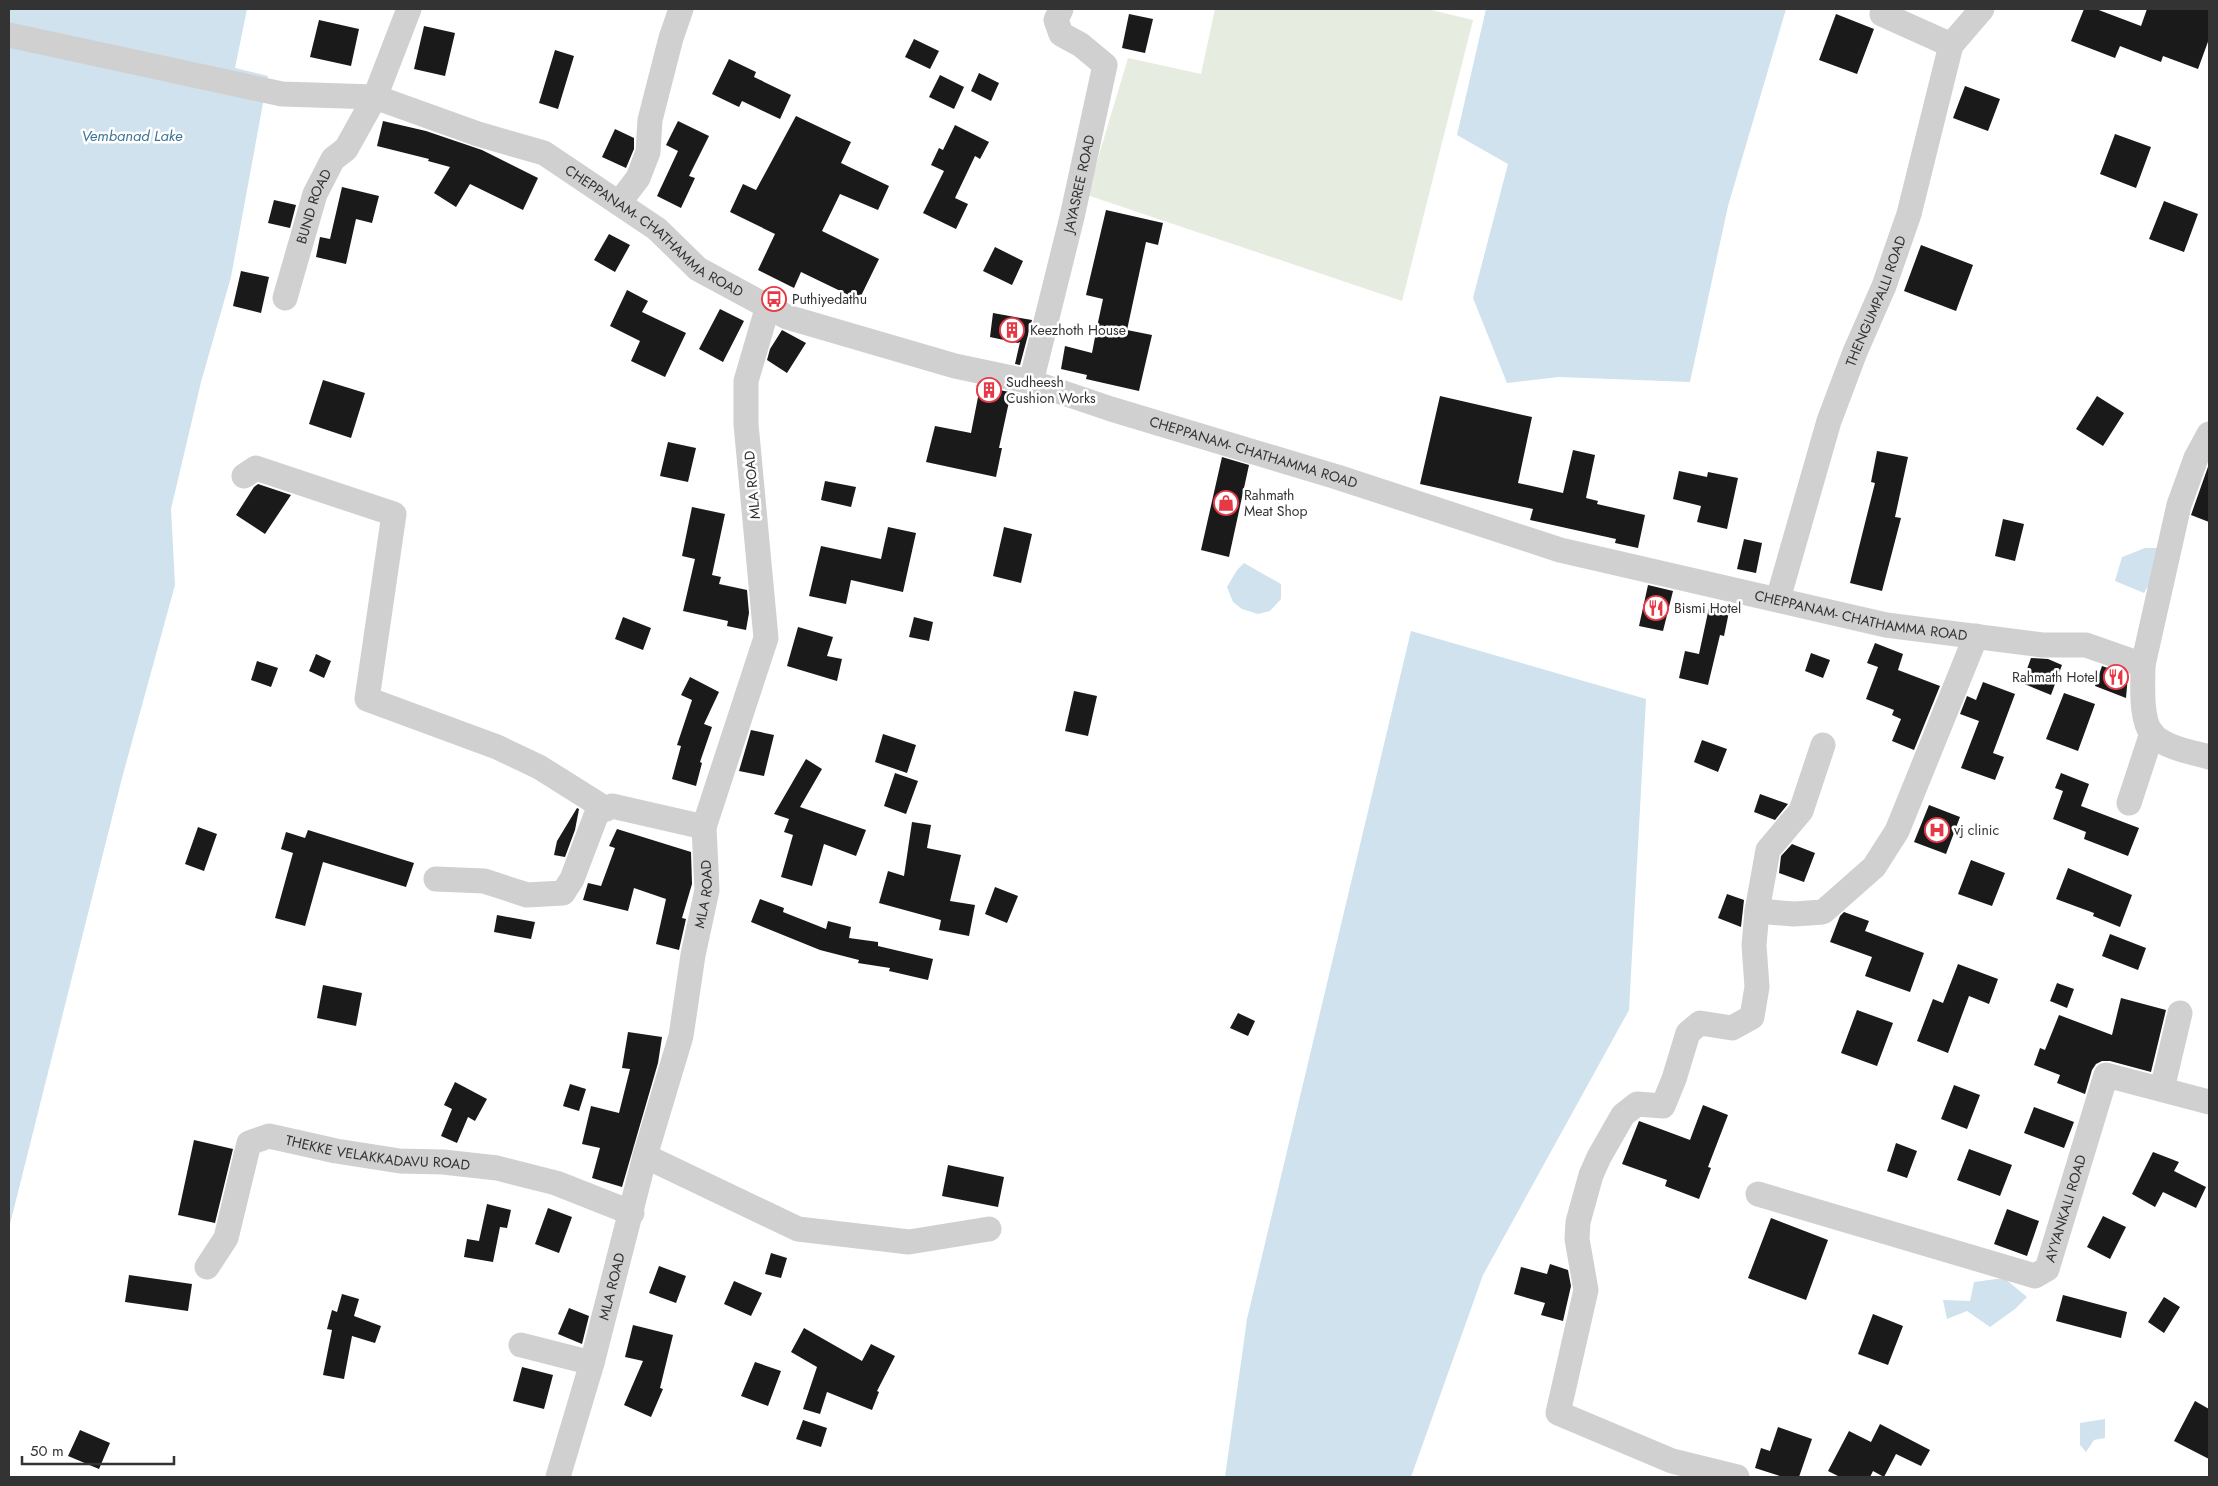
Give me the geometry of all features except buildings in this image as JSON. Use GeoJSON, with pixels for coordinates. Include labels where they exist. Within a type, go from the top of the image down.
{"type":"FeatureCollection","features":[{"type":"Feature","properties":{"kind":"street","name":"BUND ROAD"},"geometry":{"type":"LineString","coordinates":[[285,298],[315,194],[333,159],[346,149],[375,97],[409,9]]}},
{"type":"Feature","properties":{"kind":"street"},"geometry":{"type":"LineString","coordinates":[[619,204],[638,178],[648,152],[650,120],[671,38],[681,9]]}},
{"type":"Feature","properties":{"kind":"street","name":"JAYASREE ROAD"},"geometry":{"type":"LineString","coordinates":[[1030,382],[1072,217],[1105,65],[1080,44],[1061,34],[1056,20],[1061,9]]}},
{"type":"Feature","properties":{"kind":"street","name":"THENGUMPALLI ROAD"},"geometry":{"type":"LineString","coordinates":[[1778,599],[1829,421],[1854,352],[1884,286],[1909,214],[1951,44],[1982,9]]}},
{"type":"Feature","properties":{"kind":"street"},"geometry":{"type":"LineString","coordinates":[[1882,14],[1951,44]]}},
{"type":"Feature","properties":{"kind":"street","name":"CHEPPANAM- CHATHAMMA ROAD"},"geometry":{"type":"LineString","coordinates":[[9,36],[282,94],[375,97],[478,134],[544,154],[657,229],[698,269],[788,317],[946,363],[1030,382],[1111,409],[1337,477],[1560,550],[1886,625],[2042,644],[2086,644],[2143,666]]}},
{"type":"Feature","properties":{"kind":"street","name":"MLA ROAD"},"geometry":{"type":"LineString","coordinates":[[558,1477],[592,1362],[632,1213],[645,1156],[681,1036],[693,956],[707,890],[704,827],[766,638],[746,424],[746,381],[768,306]]}},
{"type":"Feature","properties":{"kind":"street"},"geometry":{"type":"LineString","coordinates":[[2129,803],[2152,733],[2143,706],[2143,666],[2179,505],[2196,458],[2209,434]]}},
{"type":"Feature","properties":{"kind":"street"},"geometry":{"type":"LineString","coordinates":[[244,476],[256,468],[394,514],[368,699],[497,747],[538,766],[606,809]]}},
{"type":"Feature","properties":{"kind":"street"},"geometry":{"type":"LineString","coordinates":[[1757,911],[1794,914],[1823,912],[1874,867],[1897,831],[1976,636]]}},
{"type":"Feature","properties":{"kind":"street"},"geometry":{"type":"LineString","coordinates":[[2152,733],[2168,744],[2209,758]]}},
{"type":"Feature","properties":{"kind":"street"},"geometry":{"type":"LineString","coordinates":[[1737,1477],[1672,1462],[1558,1413],[1586,1290],[1577,1239],[1567,1219],[1585,1194],[1599,1157],[1623,1115],[1637,1104],[1663,1106],[1674,1079],[1688,1033],[1700,1022],[1732,1028],[1752,1017],[1757,987],[1754,945],[1757,911],[1768,850],[1801,811],[1823,745]]}},
{"type":"Feature","properties":{"kind":"street"},"geometry":{"type":"LineString","coordinates":[[436,879],[484,881],[527,895],[563,893],[572,879],[597,813],[612,806],[704,827]]}},
{"type":"Feature","properties":{"kind":"street"},"geometry":{"type":"LineString","coordinates":[[2162,1089],[2180,1013]]}},
{"type":"Feature","properties":{"kind":"street","name":"AYYANKALI ROAD"},"geometry":{"type":"LineString","coordinates":[[1758,1194],[2035,1276],[2047,1269],[2106,1075],[2209,1102]]}},
{"type":"Feature","properties":{"kind":"street","name":"THEKKE VELAKKADAVU ROAD"},"geometry":{"type":"LineString","coordinates":[[206,1267],[226,1238],[249,1143],[269,1136],[336,1151],[400,1161],[443,1162],[497,1168],[556,1183],[632,1213]]}},
{"type":"Feature","properties":{"kind":"street"},"geometry":{"type":"LineString","coordinates":[[645,1156],[798,1229],[909,1242],[989,1229]]}},
{"type":"Feature","properties":{"kind":"street"},"geometry":{"type":"LineString","coordinates":[[521,1345],[592,1362]]}},
{"type":"Feature","properties":{"kind":"shaded area"},"geometry":{"type":"Polygon","coordinates":[[[1215,9],[1427,9],[1473,20],[1402,301],[1087,195],[1128,58],[1201,74],[1215,9]]]}},
{"type":"Feature","properties":{"kind":"water","name":"Vembanad Lake"},"geometry":{"type":"Polygon","coordinates":[[[9,9],[247,9],[235,68],[268,76],[231,277],[201,382],[171,509],[175,585],[122,778],[9,1228],[9,9]]]}},
{"type":"Feature","properties":{"kind":"water"},"geometry":{"type":"Polygon","coordinates":[[[1486,9],[1786,9],[1728,206],[1690,382],[1559,377],[1507,383],[1473,298],[1508,164],[1457,135],[1486,9]]]}},
{"type":"Feature","properties":{"kind":"water"},"geometry":{"type":"Polygon","coordinates":[[[2145,548],[2165,548],[2158,569],[2144,593],[2115,581],[2122,557],[2145,548]]]}},
{"type":"Feature","properties":{"kind":"water"},"geometry":{"type":"Polygon","coordinates":[[[1244,563],[1281,584],[1281,599],[1270,611],[1258,614],[1242,609],[1233,602],[1227,587],[1237,570],[1244,563]]]}},
{"type":"Feature","properties":{"kind":"water"},"geometry":{"type":"Polygon","coordinates":[[[1411,631],[1646,699],[1629,1010],[1483,1275],[1411,1477],[1225,1477],[1247,1319],[1411,631]]]}},
{"type":"Feature","properties":{"kind":"water"},"geometry":{"type":"Polygon","coordinates":[[[2004,1278],[2027,1297],[2015,1309],[1990,1327],[1967,1311],[1947,1319],[1943,1300],[1970,1301],[1974,1282],[2004,1278]]]}},
{"type":"Feature","properties":{"kind":"water"},"geometry":{"type":"Polygon","coordinates":[[[2105,1419],[2105,1438],[2094,1440],[2086,1452],[2080,1445],[2080,1423],[2105,1419]]]}},
{"type":"Feature","properties":{"kind":"place","name":"Puthiyedathu"},"geometry":{"type":"Point","coordinates":[774,299]}},
{"type":"Feature","properties":{"kind":"place","name":"Keezhoth House"},"geometry":{"type":"Point","coordinates":[1012,330]}},
{"type":"Feature","properties":{"kind":"place","name":"Sudheesh Cushion Works"},"geometry":{"type":"Point","coordinates":[989,390]}},
{"type":"Feature","properties":{"kind":"place","name":"Rahmath Meat Shop"},"geometry":{"type":"Point","coordinates":[1226,503]}},
{"type":"Feature","properties":{"kind":"place","name":"Bismi Hotel"},"geometry":{"type":"Point","coordinates":[1656,608]}},
{"type":"Feature","properties":{"kind":"place","name":"Rahmath Hotel"},"geometry":{"type":"Point","coordinates":[2116,677]}},
{"type":"Feature","properties":{"kind":"place","name":"vj clinic"},"geometry":{"type":"Point","coordinates":[1937,830]}}]}
